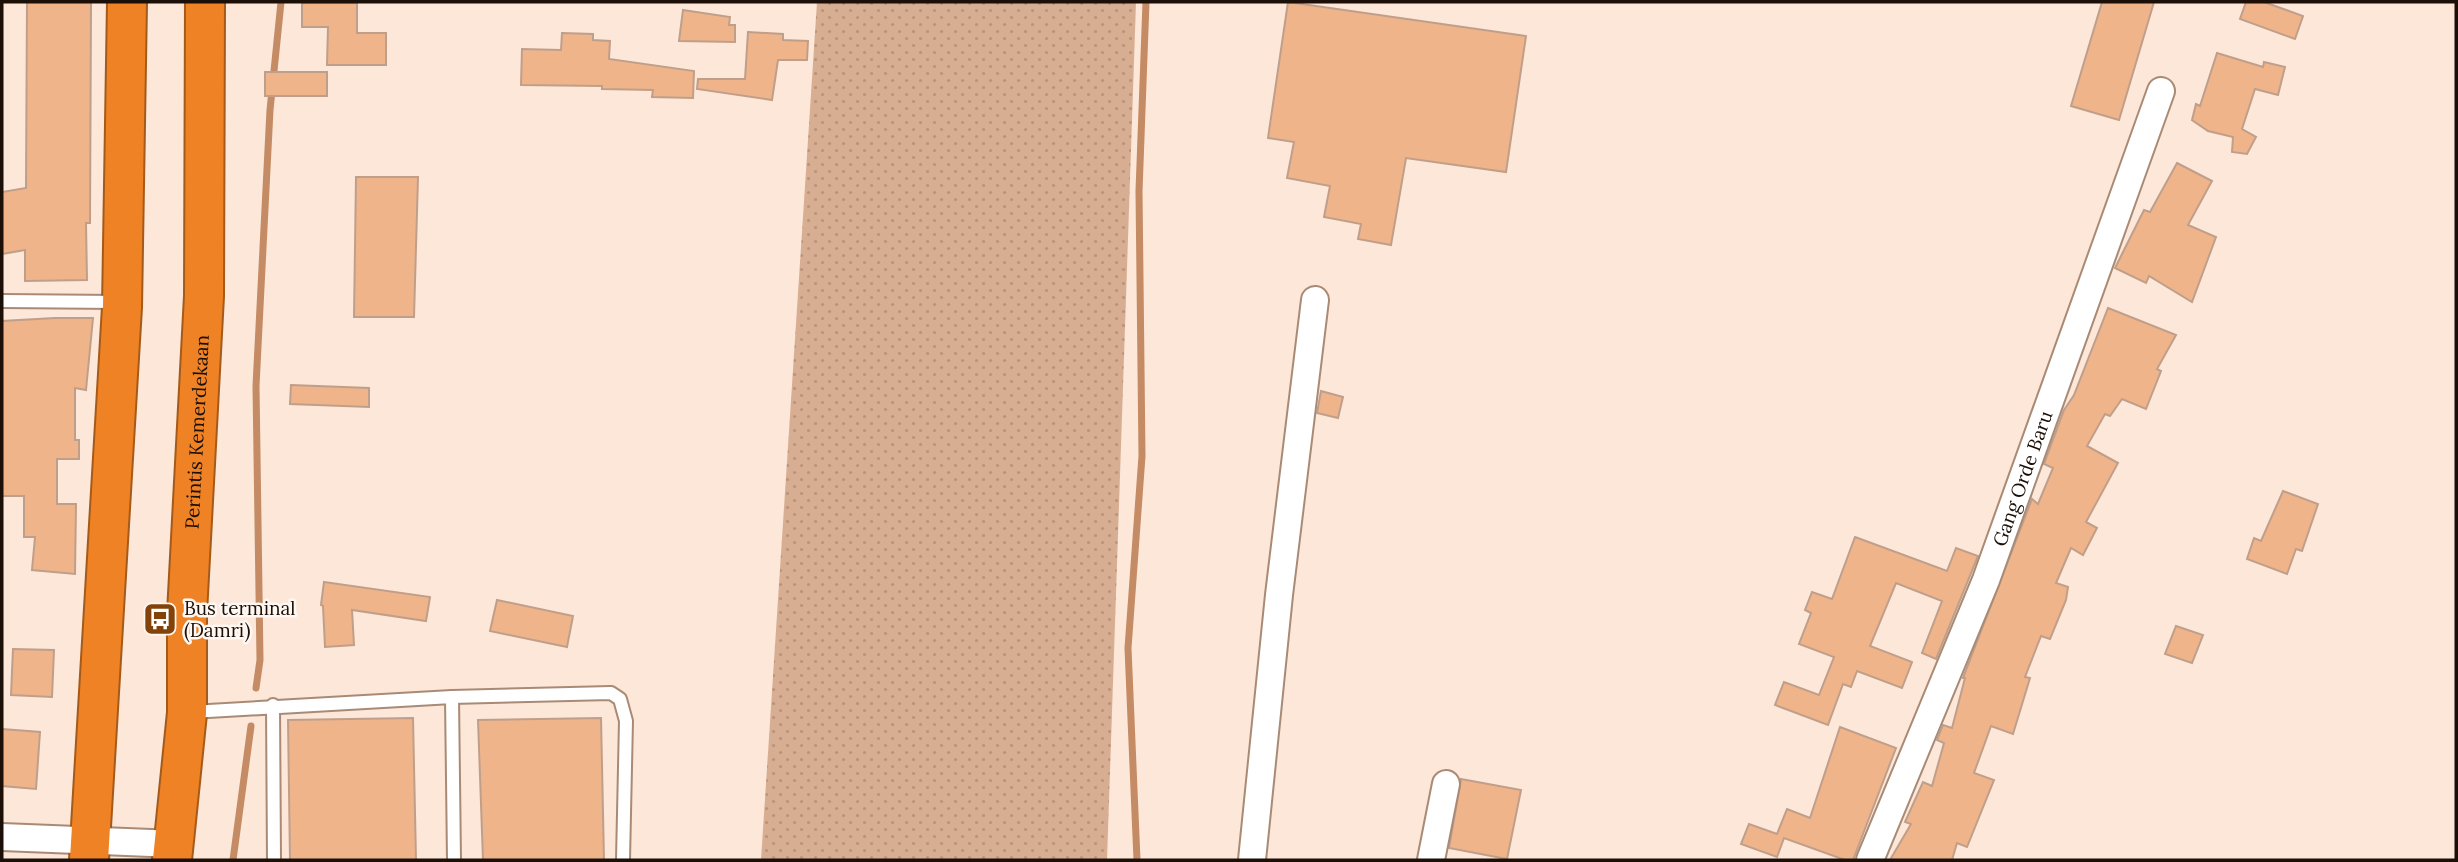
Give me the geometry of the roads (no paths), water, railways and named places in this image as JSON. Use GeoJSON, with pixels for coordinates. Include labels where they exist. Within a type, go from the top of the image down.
{"type":"FeatureCollection","features":[{"type":"Feature","properties":{"kind":"highway"},"geometry":{"type":"LineString","coordinates":[[90,851],[121,302],[127,2]]}},
{"type":"Feature","properties":{"kind":"highway","name":"Perintis Kemerdekaan"},"geometry":{"type":"LineString","coordinates":[[174,852],[187,712],[188,599],[204,296],[205,2]]}},
{"type":"Feature","properties":{"kind":"street","name":"Gang Orde Baru"},"geometry":{"type":"LineString","coordinates":[[1870,860],[1986,580],[2161,91]]}},
{"type":"Feature","properties":{"kind":"street"},"geometry":{"type":"LineString","coordinates":[[1252,860],[1279,595],[1315,300]]}},
{"type":"Feature","properties":{"kind":"street"},"geometry":{"type":"LineString","coordinates":[[1431,860],[1447,785]]}},
{"type":"Feature","properties":{"kind":"street"},"geometry":{"type":"LineString","coordinates":[[2,837],[90,851],[174,852]]}},
{"type":"Feature","properties":{"kind":"lane"},"geometry":{"type":"LineString","coordinates":[[2,300],[121,302]]}},
{"type":"Feature","properties":{"kind":"lane"},"geometry":{"type":"LineString","coordinates":[[187,712],[273,705],[611,693],[620,699],[626,722],[623,860]]}},
{"type":"Feature","properties":{"kind":"lane"},"geometry":{"type":"LineString","coordinates":[[452,697],[454,860]]}},
{"type":"Feature","properties":{"kind":"lane"},"geometry":{"type":"LineString","coordinates":[[273,705],[274,860]]}},
{"type":"Feature","properties":{"kind":"waterway"},"geometry":{"type":"LineString","coordinates":[[256,688],[260,660],[256,386],[270,110],[281,2]]}},
{"type":"Feature","properties":{"kind":"waterway"},"geometry":{"type":"LineString","coordinates":[[1137,860],[1128,648],[1142,456],[1139,191],[1146,2]]}},
{"type":"Feature","properties":{"kind":"waterway"},"geometry":{"type":"LineString","coordinates":[[233,860],[251,726]]}},
{"type":"Feature","properties":{"kind":"place","name":"Bus terminal (Damri)"},"geometry":{"type":"Point","coordinates":[160,619]}}]}
